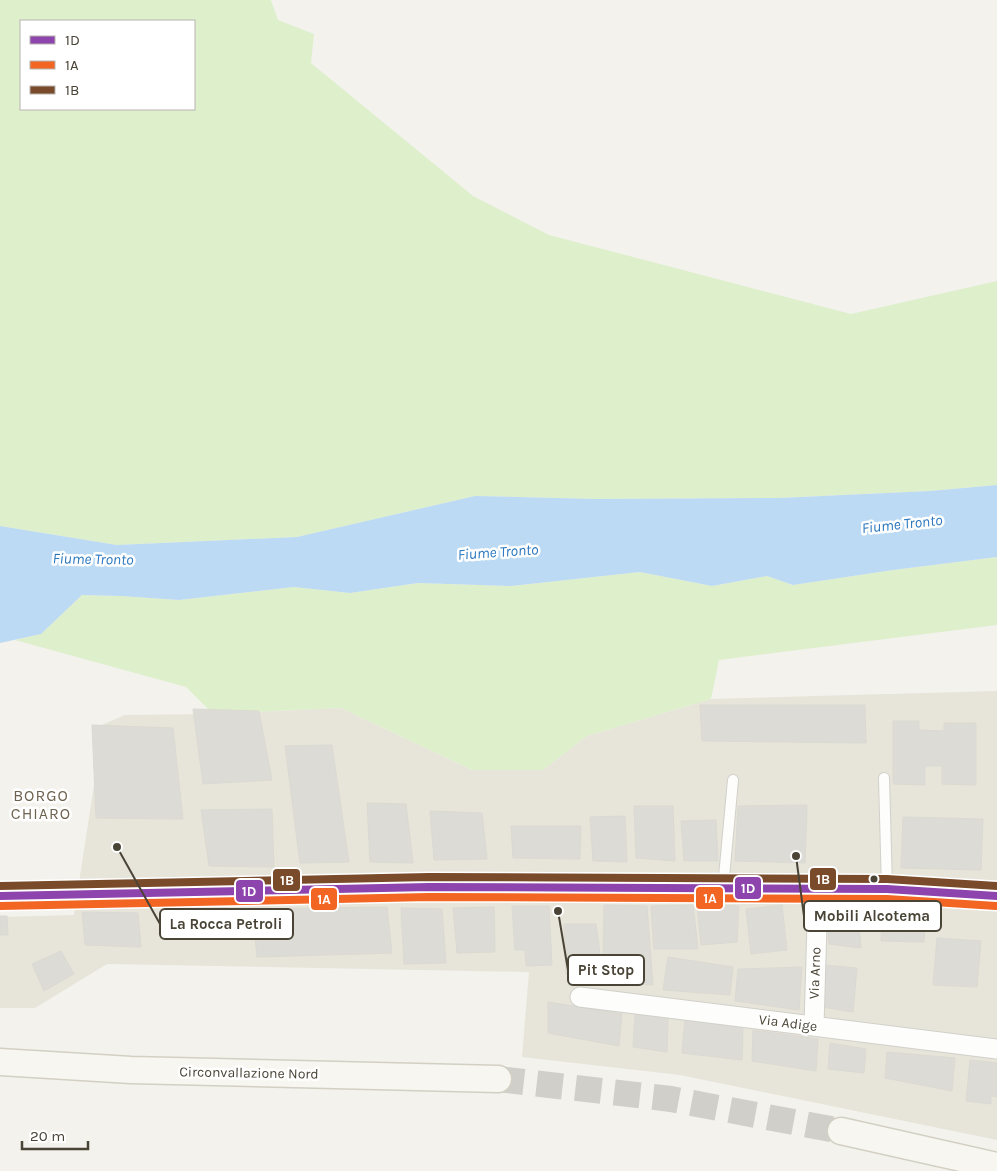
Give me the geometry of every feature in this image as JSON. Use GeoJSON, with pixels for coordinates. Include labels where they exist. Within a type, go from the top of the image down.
{"type":"FeatureCollection","features":[{"type":"Feature","properties":{"kind":"street"},"geometry":{"type":"LineString","coordinates":[[0,896],[429,887],[887,889],[997,896]]}},
{"type":"Feature","properties":{"kind":"street","name":"Via Arno"},"geometry":{"type":"LineString","coordinates":[[814,1026],[818,890]]}},
{"type":"Feature","properties":{"kind":"street","name":"Via Adige"},"geometry":{"type":"LineString","coordinates":[[580,996],[997,1049]]}},
{"type":"Feature","properties":{"kind":"street","name":"Circonvallazione Nord"},"geometry":{"type":"LineString","coordinates":[[0,1062],[131,1070],[498,1079]]}},
{"type":"Feature","properties":{"kind":"street"},"geometry":{"type":"LineString","coordinates":[[841,1131],[997,1166]]}},
{"type":"Feature","properties":{"kind":"lane"},"geometry":{"type":"LineString","coordinates":[[884,778],[887,889]]}},
{"type":"Feature","properties":{"kind":"lane"},"geometry":{"type":"LineString","coordinates":[[723,889],[733,780]]}},
{"type":"Feature","properties":{"kind":"shaded area"},"geometry":{"type":"Polygon","coordinates":[[[997,691],[997,1140],[680,1075],[522,1057],[529,972],[107,964],[35,1008],[0,1008],[0,917],[74,915],[94,785],[97,727],[125,715],[213,714],[341,708],[472,770],[543,770],[587,736],[711,699],[997,691]]]}},
{"type":"Feature","properties":{"kind":"green space"},"geometry":{"type":"Polygon","coordinates":[[[0,0],[271,0],[278,20],[314,34],[311,63],[473,196],[549,235],[851,314],[997,281],[997,485],[930,491],[779,498],[596,499],[475,496],[297,537],[117,545],[0,526],[0,0]]]}},
{"type":"Feature","properties":{"kind":"green space"},"geometry":{"type":"Polygon","coordinates":[[[997,557],[997,625],[719,660],[711,699],[587,736],[543,770],[472,770],[341,708],[213,714],[186,687],[15,640],[41,634],[82,595],[179,600],[294,587],[350,593],[418,583],[511,586],[640,572],[712,586],[767,576],[793,585],[997,557]]]}},
{"type":"Feature","properties":{"kind":"water","name":"Fiume Tronto"},"geometry":{"type":"Polygon","coordinates":[[[997,485],[997,557],[793,585],[767,576],[712,586],[640,572],[511,586],[418,583],[350,593],[294,587],[179,600],[82,595],[41,634],[0,643],[0,526],[117,545],[297,537],[475,496],[596,499],[779,498],[930,491],[997,485]]]}},
{"type":"Feature","properties":{"kind":"building"},"geometry":{"type":"Polygon","coordinates":[[[700,705],[865,705],[866,743],[702,741],[700,705]]]}},
{"type":"Feature","properties":{"kind":"building"},"geometry":{"type":"Polygon","coordinates":[[[193,709],[259,711],[272,780],[203,784],[193,709]]]}},
{"type":"Feature","properties":{"kind":"building"},"geometry":{"type":"Polygon","coordinates":[[[893,721],[919,721],[919,730],[944,731],[944,723],[976,723],[976,785],[942,784],[942,766],[925,766],[925,785],[893,784],[893,721]]]}},
{"type":"Feature","properties":{"kind":"building"},"geometry":{"type":"Polygon","coordinates":[[[92,725],[173,728],[183,819],[96,818],[92,725]]]}},
{"type":"Feature","properties":{"kind":"building"},"geometry":{"type":"Polygon","coordinates":[[[332,745],[349,862],[300,863],[285,746],[332,745]]]}},
{"type":"Feature","properties":{"kind":"building"},"geometry":{"type":"Polygon","coordinates":[[[367,803],[406,804],[413,863],[370,862],[367,803]]]}},
{"type":"Feature","properties":{"kind":"building"},"geometry":{"type":"Polygon","coordinates":[[[807,805],[805,863],[735,861],[738,806],[807,805]]]}},
{"type":"Feature","properties":{"kind":"building"},"geometry":{"type":"Polygon","coordinates":[[[634,806],[673,806],[675,861],[636,858],[634,806]]]}},
{"type":"Feature","properties":{"kind":"building"},"geometry":{"type":"Polygon","coordinates":[[[272,809],[274,867],[209,866],[201,810],[272,809]]]}},
{"type":"Feature","properties":{"kind":"building"},"geometry":{"type":"Polygon","coordinates":[[[430,811],[482,813],[487,859],[434,860],[430,811]]]}},
{"type":"Feature","properties":{"kind":"building"},"geometry":{"type":"Polygon","coordinates":[[[625,816],[627,862],[593,861],[590,817],[625,816]]]}},
{"type":"Feature","properties":{"kind":"building"},"geometry":{"type":"Polygon","coordinates":[[[903,817],[983,819],[981,870],[901,868],[903,817]]]}},
{"type":"Feature","properties":{"kind":"building"},"geometry":{"type":"Polygon","coordinates":[[[716,820],[718,861],[684,861],[681,821],[716,820]]]}},
{"type":"Feature","properties":{"kind":"building"},"geometry":{"type":"Polygon","coordinates":[[[511,826],[581,826],[580,859],[513,858],[511,826]]]}},
{"type":"Feature","properties":{"kind":"building"},"geometry":{"type":"Polygon","coordinates":[[[697,904],[739,906],[737,942],[701,945],[697,904]]]}},
{"type":"Feature","properties":{"kind":"building"},"geometry":{"type":"Polygon","coordinates":[[[604,905],[647,906],[653,985],[616,982],[614,962],[603,962],[604,905]]]}},
{"type":"Feature","properties":{"kind":"building"},"geometry":{"type":"Polygon","coordinates":[[[693,905],[698,949],[654,949],[651,906],[693,905]]]}},
{"type":"Feature","properties":{"kind":"building"},"geometry":{"type":"Polygon","coordinates":[[[782,905],[787,950],[751,954],[746,909],[782,905]]]}},
{"type":"Feature","properties":{"kind":"building"},"geometry":{"type":"Polygon","coordinates":[[[512,906],[549,906],[552,965],[526,966],[525,950],[515,950],[512,906]]]}},
{"type":"Feature","properties":{"kind":"building"},"geometry":{"type":"Polygon","coordinates":[[[387,907],[392,953],[257,957],[252,909],[387,907]]]}},
{"type":"Feature","properties":{"kind":"building"},"geometry":{"type":"Polygon","coordinates":[[[494,907],[495,952],[457,953],[453,908],[494,907]]]}},
{"type":"Feature","properties":{"kind":"building"},"geometry":{"type":"Polygon","coordinates":[[[882,907],[926,912],[924,942],[881,941],[882,907]]]}},
{"type":"Feature","properties":{"kind":"building"},"geometry":{"type":"Polygon","coordinates":[[[228,908],[229,935],[172,933],[170,909],[228,908]]]}},
{"type":"Feature","properties":{"kind":"building"},"geometry":{"type":"Polygon","coordinates":[[[401,908],[442,909],[446,963],[404,964],[401,908]]]}},
{"type":"Feature","properties":{"kind":"building"},"geometry":{"type":"Polygon","coordinates":[[[826,908],[858,909],[861,948],[829,944],[826,908]]]}},
{"type":"Feature","properties":{"kind":"building"},"geometry":{"type":"Polygon","coordinates":[[[82,912],[138,913],[141,947],[85,945],[82,912]]]}},
{"type":"Feature","properties":{"kind":"building"},"geometry":{"type":"Polygon","coordinates":[[[0,916],[7,916],[8,935],[0,935],[0,916]]]}},
{"type":"Feature","properties":{"kind":"building"},"geometry":{"type":"Polygon","coordinates":[[[564,924],[596,924],[603,977],[566,974],[564,924]]]}},
{"type":"Feature","properties":{"kind":"building"},"geometry":{"type":"Polygon","coordinates":[[[937,938],[981,941],[977,987],[933,985],[937,938]]]}},
{"type":"Feature","properties":{"kind":"building"},"geometry":{"type":"Polygon","coordinates":[[[61,951],[74,974],[44,991],[32,964],[61,951]]]}},
{"type":"Feature","properties":{"kind":"building"},"geometry":{"type":"Polygon","coordinates":[[[668,957],[733,967],[730,995],[663,990],[668,957]]]}},
{"type":"Feature","properties":{"kind":"building"},"geometry":{"type":"Polygon","coordinates":[[[823,965],[857,968],[853,1012],[822,1007],[823,965]]]}},
{"type":"Feature","properties":{"kind":"building"},"geometry":{"type":"Polygon","coordinates":[[[802,967],[799,1010],[735,1001],[738,969],[802,967]]]}},
{"type":"Feature","properties":{"kind":"building"},"geometry":{"type":"Polygon","coordinates":[[[548,1002],[622,1014],[619,1046],[548,1033],[548,1002]]]}},
{"type":"Feature","properties":{"kind":"building"},"geometry":{"type":"Polygon","coordinates":[[[635,1014],[668,1018],[667,1052],[633,1047],[635,1014]]]}},
{"type":"Feature","properties":{"kind":"building"},"geometry":{"type":"Polygon","coordinates":[[[685,1019],[743,1027],[742,1060],[682,1053],[685,1019]]]}},
{"type":"Feature","properties":{"kind":"building"},"geometry":{"type":"Polygon","coordinates":[[[753,1030],[818,1039],[816,1071],[752,1061],[753,1030]]]}},
{"type":"Feature","properties":{"kind":"building"},"geometry":{"type":"Polygon","coordinates":[[[830,1043],[866,1049],[864,1073],[828,1069],[830,1043]]]}},
{"type":"Feature","properties":{"kind":"building"},"geometry":{"type":"Polygon","coordinates":[[[887,1052],[955,1058],[952,1091],[885,1078],[887,1052]]]}},
{"type":"Feature","properties":{"kind":"building"},"geometry":{"type":"Polygon","coordinates":[[[970,1060],[997,1063],[997,1097],[991,1096],[991,1104],[966,1101],[970,1060]]]}},
{"type":"Feature","properties":{"kind":"tunnel"},"geometry":{"type":"LineString","coordinates":[[498,1079],[671,1099],[841,1131]]}},
{"type":"Feature","properties":{"kind":"transit line","name":"1B"},"geometry":{"type":"LineString","coordinates":[[0,886],[429,877],[887,879],[997,886]]}},
{"type":"Feature","properties":{"kind":"transit line","name":"1D"},"geometry":{"type":"LineString","coordinates":[[0,896],[429,887],[887,889],[997,896]]}},
{"type":"Feature","properties":{"kind":"transit line","name":"1A"},"geometry":{"type":"LineString","coordinates":[[0,906],[429,897],[887,899],[996,906]]}},
{"type":"Feature","properties":{"kind":"place","name":"La Rocca Petroli"},"geometry":{"type":"Point","coordinates":[117,847]}},
{"type":"Feature","properties":{"kind":"place","name":"Mobili Alcotema"},"geometry":{"type":"Point","coordinates":[796,856]}},
{"type":"Feature","properties":{"kind":"place","name":"Pit Stop"},"geometry":{"type":"Point","coordinates":[558,911]}},
{"type":"Feature","properties":{"kind":"district","name":"BORGO CHIARO"},"geometry":{"type":"Point","coordinates":[41,804]}}]}
